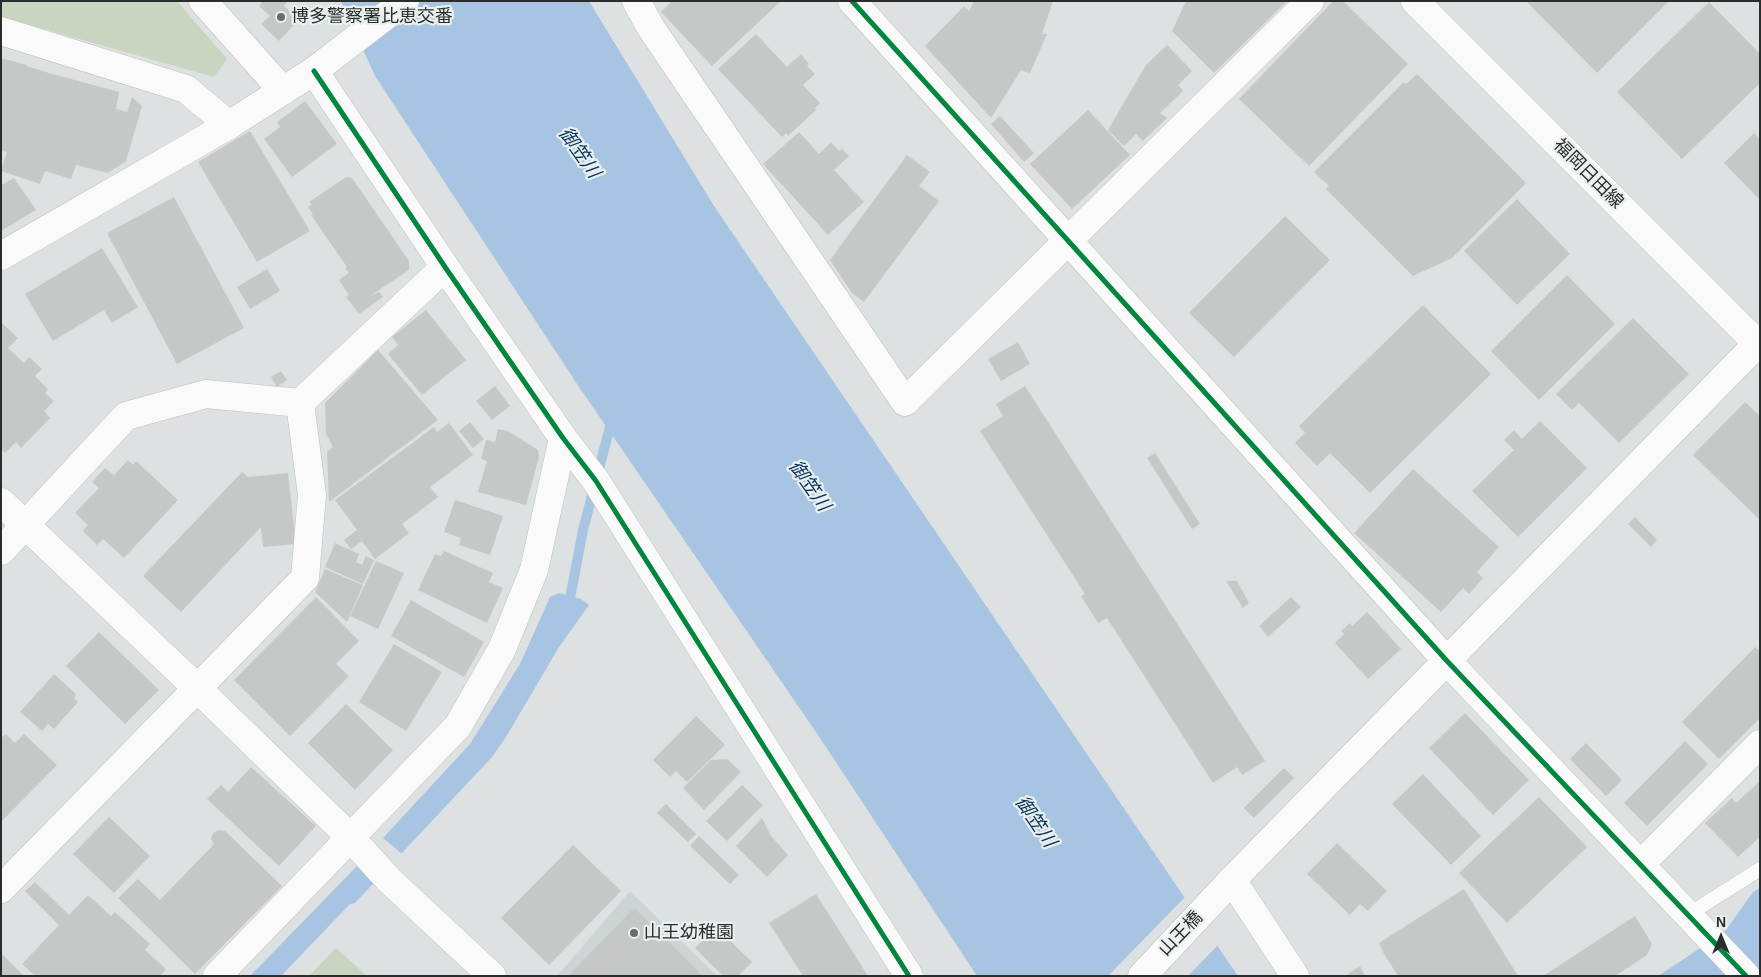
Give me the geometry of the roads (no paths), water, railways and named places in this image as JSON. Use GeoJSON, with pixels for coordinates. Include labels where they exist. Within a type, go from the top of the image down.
{"type":"FeatureCollection","features":[{"type":"Feature","properties":{"kind":"street"},"geometry":{"type":"LineString","coordinates":[[203,1],[283,91]]}},
{"type":"Feature","properties":{"kind":"street"},"geometry":{"type":"LineString","coordinates":[[1,256],[230,125],[323,64],[405,1]]}},
{"type":"Feature","properties":{"kind":"street"},"geometry":{"type":"LineString","coordinates":[[636,1],[651,28],[905,402],[1310,1]]}},
{"type":"Feature","properties":{"kind":"street"},"geometry":{"type":"LineString","coordinates":[[852,1],[1447,661],[1746,976]]}},
{"type":"Feature","properties":{"kind":"street","name":"福岡日田線"},"geometry":{"type":"LineString","coordinates":[[1415,1],[1759,343]]}},
{"type":"Feature","properties":{"kind":"street"},"geometry":{"type":"LineString","coordinates":[[1,31],[186,89],[230,125]]}},
{"type":"Feature","properties":{"kind":"street"},"geometry":{"type":"LineString","coordinates":[[323,64],[445,267],[596,481],[909,976]]}},
{"type":"Feature","properties":{"kind":"street"},"geometry":{"type":"LineString","coordinates":[[1,551],[126,416],[206,394],[300,403],[445,267]]}},
{"type":"Feature","properties":{"kind":"street","name":"山王橋"},"geometry":{"type":"LineString","coordinates":[[1142,976],[1227,886],[1759,343]]}},
{"type":"Feature","properties":{"kind":"street"},"geometry":{"type":"LineString","coordinates":[[1,889],[305,578],[312,494],[300,403]]}},
{"type":"Feature","properties":{"kind":"street"},"geometry":{"type":"LineString","coordinates":[[217,976],[458,726],[502,649],[534,570],[564,438]]}},
{"type":"Feature","properties":{"kind":"street"},"geometry":{"type":"LineString","coordinates":[[1,502],[197,688],[350,837],[389,880],[492,976]]}},
{"type":"Feature","properties":{"kind":"street"},"geometry":{"type":"LineString","coordinates":[[1641,864],[1760,744]]}},
{"type":"Feature","properties":{"kind":"street"},"geometry":{"type":"LineString","coordinates":[[1227,886],[1294,976]]}},
{"type":"Feature","properties":{"kind":"lane"},"geometry":{"type":"LineString","coordinates":[[1688,914],[1760,869]]}},
{"type":"Feature","properties":{"kind":"water","name":"御笠川"},"geometry":{"type":"Polygon","coordinates":[[[341,1],[589,1],[714,206],[1238,976],[977,976],[818,735],[577,384],[375,76],[341,1]]]}},
{"type":"Feature","properties":{"kind":"water"},"geometry":{"type":"Polygon","coordinates":[[[559,593],[581,599],[589,605],[559,647],[506,737],[492,757],[355,903],[350,904],[281,976],[250,976],[357,866],[470,744],[520,664],[550,597],[559,593]]]}},
{"type":"Feature","properties":{"kind":"water"},"geometry":{"type":"Polygon","coordinates":[[[1760,888],[1760,976],[1658,976],[1726,930],[1753,892],[1760,888]]]}},
{"type":"Feature","properties":{"kind":"waterway"},"geometry":{"type":"LineString","coordinates":[[564,608],[570,598],[583,530],[612,419]]}},
{"type":"Feature","properties":{"kind":"place","name":"博多警察署比恵交番"},"geometry":{"type":"Point","coordinates":[281,17]}},
{"type":"Feature","properties":{"kind":"place","name":"山王幼稚園"},"geometry":{"type":"Point","coordinates":[634,933]}}]}
